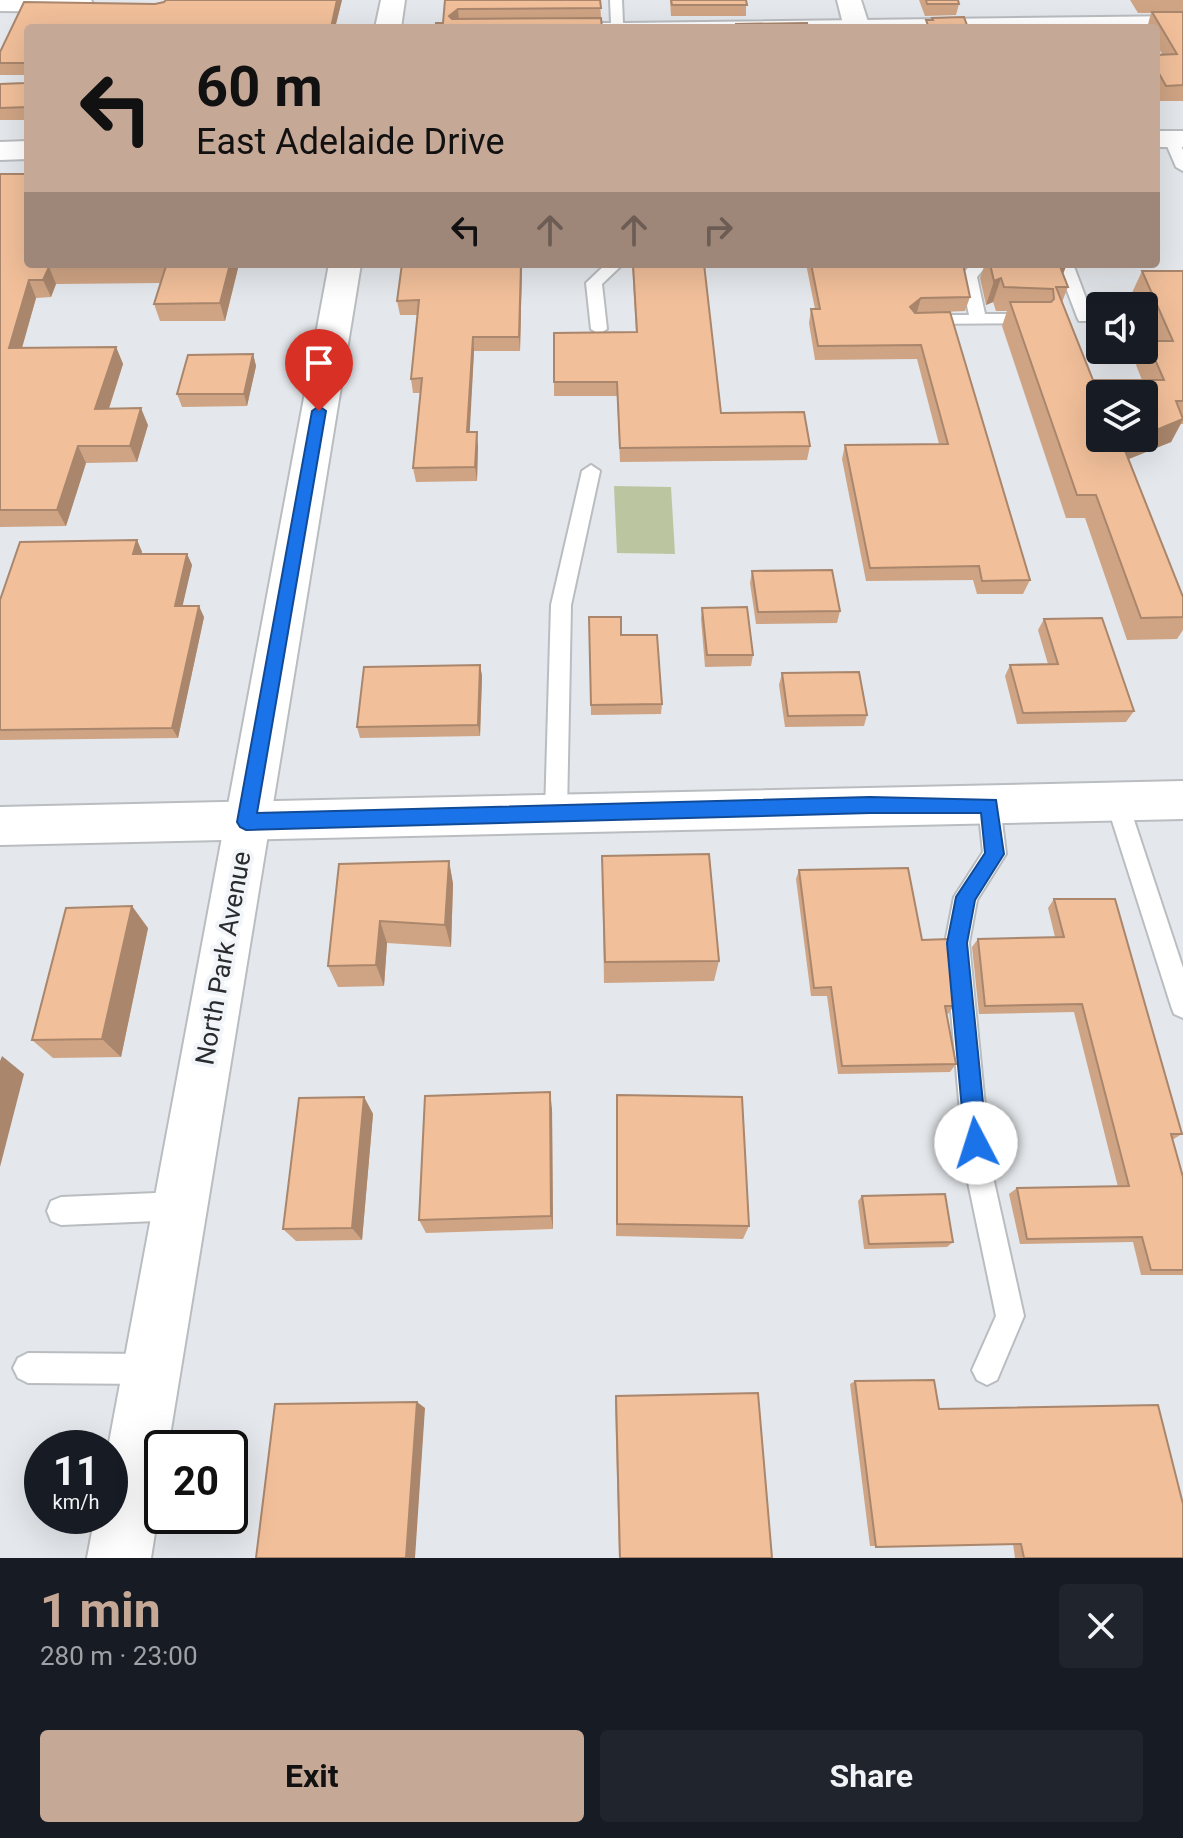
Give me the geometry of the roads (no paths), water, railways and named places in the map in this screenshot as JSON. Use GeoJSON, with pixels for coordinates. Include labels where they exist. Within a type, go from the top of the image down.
{"type":"FeatureCollection","features":[{"type":"Feature","properties":{"kind":"street"},"geometry":{"type":"LineString","coordinates":[[389,24],[393,0]]}},
{"type":"Feature","properties":{"kind":"street"},"geometry":{"type":"LineString","coordinates":[[0,2],[111,5]]}},
{"type":"Feature","properties":{"kind":"street"},"geometry":{"type":"LineString","coordinates":[[0,151],[24,150]]}},
{"type":"Feature","properties":{"kind":"street","name":"North Park Avenue"},"geometry":{"type":"LineString","coordinates":[[119,1558],[344,268]]}},
{"type":"Feature","properties":{"kind":"street"},"geometry":{"type":"LineString","coordinates":[[0,826],[1183,800]]}},
{"type":"Feature","properties":{"kind":"lane"},"geometry":{"type":"LineString","coordinates":[[616,0],[617,24]]}},
{"type":"Feature","properties":{"kind":"lane"},"geometry":{"type":"LineString","coordinates":[[688,24],[854,17],[1083,16],[1183,20]]}},
{"type":"Feature","properties":{"kind":"lane"},"geometry":{"type":"LineString","coordinates":[[1170,139],[1183,167]]}},
{"type":"Feature","properties":{"kind":"lane"},"geometry":{"type":"LineString","coordinates":[[599,329],[594,283],[611,268]]}},
{"type":"Feature","properties":{"kind":"lane"},"geometry":{"type":"LineString","coordinates":[[976,268],[969,276],[978,319]]}},
{"type":"Feature","properties":{"kind":"lane"},"geometry":{"type":"LineString","coordinates":[[1067,268],[1085,317]]}},
{"type":"Feature","properties":{"kind":"lane"},"geometry":{"type":"LineString","coordinates":[[917,320],[1036,319]]}},
{"type":"Feature","properties":{"kind":"lane"},"geometry":{"type":"LineString","coordinates":[[556,813],[561,605],[591,471]]}},
{"type":"Feature","properties":{"kind":"lane"},"geometry":{"type":"LineString","coordinates":[[1117,802],[1183,1006]]}},
{"type":"Feature","properties":{"kind":"lane"},"geometry":{"type":"LineString","coordinates":[[987,1370],[1010,1316],[978,1168],[957,943],[966,897],[995,854],[989,805]]}},
{"type":"Feature","properties":{"kind":"lane"},"geometry":{"type":"LineString","coordinates":[[61,1211],[180,1206]]}},
{"type":"Feature","properties":{"kind":"lane"},"geometry":{"type":"LineString","coordinates":[[28,1368],[151,1369]]}}]}
